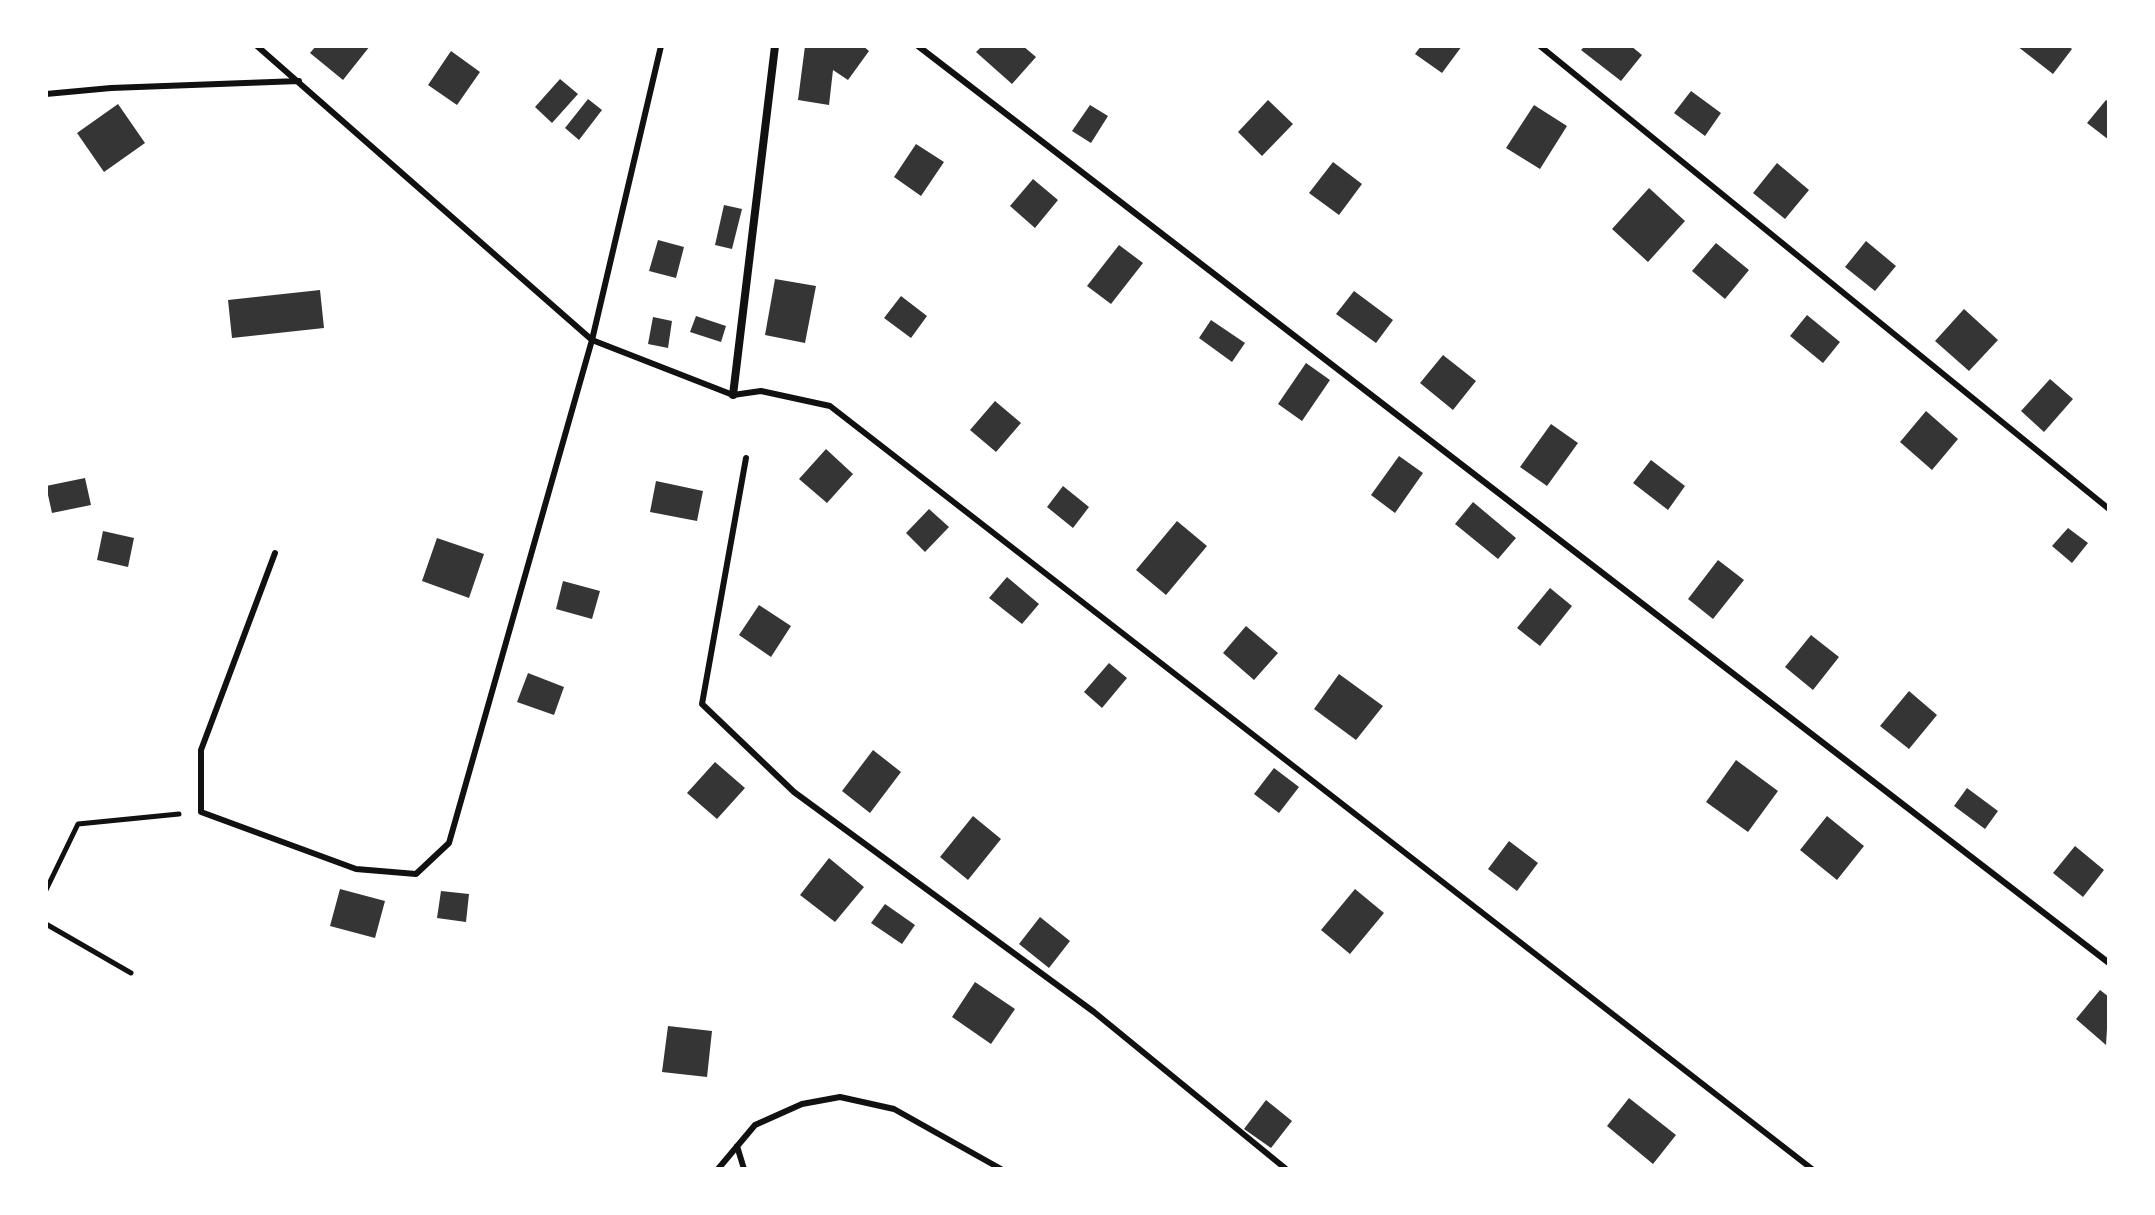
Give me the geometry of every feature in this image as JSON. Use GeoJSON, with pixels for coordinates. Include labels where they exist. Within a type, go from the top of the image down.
{"type":"FeatureCollection","features":[{"type":"Feature","properties":{"kind":"street"},"geometry":{"type":"LineString","coordinates":[[733,395],[775,46]]}},
{"type":"Feature","properties":{"kind":"lane"},"geometry":{"type":"LineString","coordinates":[[257,46],[592,340],[733,395],[761,391],[830,406],[1812,1169]]}},
{"type":"Feature","properties":{"kind":"lane"},"geometry":{"type":"LineString","coordinates":[[275,553],[201,750],[201,812],[356,869],[416,874],[449,843],[592,340],[661,46]]}},
{"type":"Feature","properties":{"kind":"lane"},"geometry":{"type":"LineString","coordinates":[[918,46],[2109,963]]}},
{"type":"Feature","properties":{"kind":"lane"},"geometry":{"type":"LineString","coordinates":[[1540,46],[2109,509]]}},
{"type":"Feature","properties":{"kind":"lane"},"geometry":{"type":"LineString","coordinates":[[46,94],[111,88],[299,81]]}},
{"type":"Feature","properties":{"kind":"lane"},"geometry":{"type":"LineString","coordinates":[[746,458],[702,704],[794,792],[1094,1012],[1286,1169]]}},
{"type":"Feature","properties":{"kind":"lane"},"geometry":{"type":"LineString","coordinates":[[718,1169],[755,1125],[802,1104],[840,1097],[894,1109],[1001,1169]]}},
{"type":"Feature","properties":{"kind":"lane"},"geometry":{"type":"LineString","coordinates":[[737,1146],[744,1169]]}},
{"type":"Feature","properties":{"kind":"path"},"geometry":{"type":"LineString","coordinates":[[46,890],[78,824],[201,812]]}},
{"type":"Feature","properties":{"kind":"path"},"geometry":{"type":"LineString","coordinates":[[46,924],[131,973]]}},
{"type":"Feature","properties":{"kind":"building"},"geometry":{"type":"Polygon","coordinates":[[[316,46],[370,46],[343,80],[310,53],[316,46]]]}},
{"type":"Feature","properties":{"kind":"building"},"geometry":{"type":"Polygon","coordinates":[[[805,46],[863,46],[869,51],[848,80],[833,70],[829,105],[798,100],[805,46]]]}},
{"type":"Feature","properties":{"kind":"building"},"geometry":{"type":"Polygon","coordinates":[[[982,46],[1023,46],[1036,57],[1012,84],[976,52],[982,46]]]}},
{"type":"Feature","properties":{"kind":"building"},"geometry":{"type":"Polygon","coordinates":[[[1421,46],[1462,46],[1442,73],[1415,54],[1421,46]]]}},
{"type":"Feature","properties":{"kind":"building"},"geometry":{"type":"Polygon","coordinates":[[[1585,46],[1631,46],[1642,55],[1621,81],[1581,50],[1585,46]]]}},
{"type":"Feature","properties":{"kind":"building"},"geometry":{"type":"Polygon","coordinates":[[[2017,46],[2068,46],[2072,49],[2053,74],[2017,46]]]}},
{"type":"Feature","properties":{"kind":"building"},"geometry":{"type":"Polygon","coordinates":[[[451,51],[480,72],[457,105],[428,85],[451,51]]]}},
{"type":"Feature","properties":{"kind":"building"},"geometry":{"type":"Polygon","coordinates":[[[560,79],[578,94],[552,123],[535,107],[560,79]]]}},
{"type":"Feature","properties":{"kind":"building"},"geometry":{"type":"Polygon","coordinates":[[[1691,91],[1721,113],[1705,136],[1674,113],[1691,91]]]}},
{"type":"Feature","properties":{"kind":"building"},"geometry":{"type":"Polygon","coordinates":[[[588,99],[602,110],[579,140],[565,128],[588,99]]]}},
{"type":"Feature","properties":{"kind":"building"},"geometry":{"type":"Polygon","coordinates":[[[1268,100],[1293,124],[1262,156],[1238,132],[1268,100]]]}},
{"type":"Feature","properties":{"kind":"building"},"geometry":{"type":"Polygon","coordinates":[[[2106,100],[2109,102],[2109,140],[2087,123],[2106,100]]]}},
{"type":"Feature","properties":{"kind":"building"},"geometry":{"type":"Polygon","coordinates":[[[118,104],[145,143],[104,172],[77,133],[118,104]]]}},
{"type":"Feature","properties":{"kind":"building"},"geometry":{"type":"Polygon","coordinates":[[[1090,105],[1108,116],[1091,143],[1072,131],[1090,105]]]}},
{"type":"Feature","properties":{"kind":"building"},"geometry":{"type":"Polygon","coordinates":[[[1534,105],[1567,126],[1540,169],[1506,148],[1534,105]]]}},
{"type":"Feature","properties":{"kind":"building"},"geometry":{"type":"Polygon","coordinates":[[[916,144],[944,162],[921,196],[894,177],[916,144]]]}},
{"type":"Feature","properties":{"kind":"building"},"geometry":{"type":"Polygon","coordinates":[[[1333,162],[1362,184],[1339,215],[1309,193],[1333,162]]]}},
{"type":"Feature","properties":{"kind":"building"},"geometry":{"type":"Polygon","coordinates":[[[1777,163],[1809,190],[1785,219],[1753,193],[1777,163]]]}},
{"type":"Feature","properties":{"kind":"building"},"geometry":{"type":"Polygon","coordinates":[[[1033,179],[1058,200],[1035,228],[1010,206],[1033,179]]]}},
{"type":"Feature","properties":{"kind":"building"},"geometry":{"type":"Polygon","coordinates":[[[1649,188],[1685,221],[1648,262],[1612,229],[1649,188]]]}},
{"type":"Feature","properties":{"kind":"building"},"geometry":{"type":"Polygon","coordinates":[[[724,205],[742,209],[732,249],[715,245],[724,205]]]}},
{"type":"Feature","properties":{"kind":"building"},"geometry":{"type":"Polygon","coordinates":[[[658,240],[684,247],[676,278],[649,271],[658,240]]]}},
{"type":"Feature","properties":{"kind":"building"},"geometry":{"type":"Polygon","coordinates":[[[1866,241],[1896,266],[1875,291],[1845,267],[1866,241]]]}},
{"type":"Feature","properties":{"kind":"building"},"geometry":{"type":"Polygon","coordinates":[[[1716,243],[1749,270],[1725,299],[1692,271],[1716,243]]]}},
{"type":"Feature","properties":{"kind":"building"},"geometry":{"type":"Polygon","coordinates":[[[1119,245],[1143,263],[1111,304],[1087,286],[1119,245]]]}},
{"type":"Feature","properties":{"kind":"building"},"geometry":{"type":"Polygon","coordinates":[[[775,279],[816,286],[805,343],[765,335],[775,279]]]}},
{"type":"Feature","properties":{"kind":"building"},"geometry":{"type":"Polygon","coordinates":[[[320,290],[324,328],[232,338],[228,300],[320,290]]]}},
{"type":"Feature","properties":{"kind":"building"},"geometry":{"type":"Polygon","coordinates":[[[1354,291],[1393,320],[1376,343],[1336,314],[1354,291]]]}},
{"type":"Feature","properties":{"kind":"building"},"geometry":{"type":"Polygon","coordinates":[[[901,296],[927,316],[911,338],[884,318],[901,296]]]}},
{"type":"Feature","properties":{"kind":"building"},"geometry":{"type":"Polygon","coordinates":[[[1964,309],[1998,340],[1969,371],[1935,341],[1964,309]]]}},
{"type":"Feature","properties":{"kind":"building"},"geometry":{"type":"Polygon","coordinates":[[[1807,315],[1840,342],[1823,363],[1790,336],[1807,315]]]}},
{"type":"Feature","properties":{"kind":"building"},"geometry":{"type":"Polygon","coordinates":[[[696,316],[726,326],[721,342],[690,332],[696,316]]]}},
{"type":"Feature","properties":{"kind":"building"},"geometry":{"type":"Polygon","coordinates":[[[653,317],[672,321],[668,348],[648,344],[653,317]]]}},
{"type":"Feature","properties":{"kind":"building"},"geometry":{"type":"Polygon","coordinates":[[[1211,320],[1245,343],[1232,362],[1199,338],[1211,320]]]}},
{"type":"Feature","properties":{"kind":"building"},"geometry":{"type":"Polygon","coordinates":[[[1443,355],[1476,381],[1453,410],[1420,383],[1443,355]]]}},
{"type":"Feature","properties":{"kind":"building"},"geometry":{"type":"Polygon","coordinates":[[[1306,363],[1330,380],[1302,421],[1278,404],[1306,363]]]}},
{"type":"Feature","properties":{"kind":"building"},"geometry":{"type":"Polygon","coordinates":[[[2050,379],[2073,399],[2044,432],[2021,411],[2050,379]]]}},
{"type":"Feature","properties":{"kind":"building"},"geometry":{"type":"Polygon","coordinates":[[[995,401],[1021,423],[996,452],[970,430],[995,401]]]}},
{"type":"Feature","properties":{"kind":"building"},"geometry":{"type":"Polygon","coordinates":[[[1926,411],[1958,439],[1932,470],[1900,442],[1926,411]]]}},
{"type":"Feature","properties":{"kind":"building"},"geometry":{"type":"Polygon","coordinates":[[[1551,424],[1578,443],[1547,486],[1520,467],[1551,424]]]}},
{"type":"Feature","properties":{"kind":"building"},"geometry":{"type":"Polygon","coordinates":[[[826,449],[853,474],[827,503],[799,479],[826,449]]]}},
{"type":"Feature","properties":{"kind":"building"},"geometry":{"type":"Polygon","coordinates":[[[1399,456],[1423,473],[1395,513],[1371,495],[1399,456]]]}},
{"type":"Feature","properties":{"kind":"building"},"geometry":{"type":"Polygon","coordinates":[[[1651,460],[1685,486],[1668,510],[1633,483],[1651,460]]]}},
{"type":"Feature","properties":{"kind":"building"},"geometry":{"type":"Polygon","coordinates":[[[85,478],[91,505],[52,513],[46,486],[85,478]]]}},
{"type":"Feature","properties":{"kind":"building"},"geometry":{"type":"Polygon","coordinates":[[[656,481],[703,491],[697,521],[650,512],[656,481]]]}},
{"type":"Feature","properties":{"kind":"building"},"geometry":{"type":"Polygon","coordinates":[[[1063,486],[1089,507],[1073,528],[1047,507],[1063,486]]]}},
{"type":"Feature","properties":{"kind":"building"},"geometry":{"type":"Polygon","coordinates":[[[1473,502],[1516,538],[1498,559],[1455,524],[1473,502]]]}},
{"type":"Feature","properties":{"kind":"building"},"geometry":{"type":"Polygon","coordinates":[[[929,509],[949,527],[925,552],[906,533],[929,509]]]}},
{"type":"Feature","properties":{"kind":"building"},"geometry":{"type":"Polygon","coordinates":[[[1177,521],[1207,546],[1166,595],[1136,570],[1177,521]]]}},
{"type":"Feature","properties":{"kind":"building"},"geometry":{"type":"Polygon","coordinates":[[[2068,528],[2088,543],[2072,563],[2052,546],[2068,528]]]}},
{"type":"Feature","properties":{"kind":"building"},"geometry":{"type":"Polygon","coordinates":[[[103,531],[134,538],[128,567],[97,560],[103,531]]]}},
{"type":"Feature","properties":{"kind":"building"},"geometry":{"type":"Polygon","coordinates":[[[437,538],[484,554],[469,598],[422,581],[437,538]]]}},
{"type":"Feature","properties":{"kind":"building"},"geometry":{"type":"Polygon","coordinates":[[[1718,560],[1744,580],[1713,619],[1688,599],[1718,560]]]}},
{"type":"Feature","properties":{"kind":"building"},"geometry":{"type":"Polygon","coordinates":[[[1007,577],[1039,604],[1022,624],[989,598],[1007,577]]]}},
{"type":"Feature","properties":{"kind":"building"},"geometry":{"type":"Polygon","coordinates":[[[563,581],[600,591],[592,619],[556,609],[563,581]]]}},
{"type":"Feature","properties":{"kind":"building"},"geometry":{"type":"Polygon","coordinates":[[[1550,588],[1572,606],[1540,646],[1517,628],[1550,588]]]}},
{"type":"Feature","properties":{"kind":"building"},"geometry":{"type":"Polygon","coordinates":[[[759,605],[791,626],[771,657],[739,635],[759,605]]]}},
{"type":"Feature","properties":{"kind":"building"},"geometry":{"type":"Polygon","coordinates":[[[1246,626],[1278,653],[1254,680],[1223,653],[1246,626]]]}},
{"type":"Feature","properties":{"kind":"building"},"geometry":{"type":"Polygon","coordinates":[[[1811,635],[1839,657],[1813,690],[1785,667],[1811,635]]]}},
{"type":"Feature","properties":{"kind":"building"},"geometry":{"type":"Polygon","coordinates":[[[1109,663],[1127,678],[1102,708],[1084,692],[1109,663]]]}},
{"type":"Feature","properties":{"kind":"building"},"geometry":{"type":"Polygon","coordinates":[[[528,673],[564,687],[554,715],[517,702],[528,673]]]}},
{"type":"Feature","properties":{"kind":"building"},"geometry":{"type":"Polygon","coordinates":[[[1339,674],[1383,706],[1356,740],[1314,709],[1339,674]]]}},
{"type":"Feature","properties":{"kind":"building"},"geometry":{"type":"Polygon","coordinates":[[[1909,691],[1937,715],[1909,749],[1880,726],[1909,691]]]}},
{"type":"Feature","properties":{"kind":"building"},"geometry":{"type":"Polygon","coordinates":[[[873,750],[901,772],[870,813],[842,791],[873,750]]]}},
{"type":"Feature","properties":{"kind":"building"},"geometry":{"type":"Polygon","coordinates":[[[1736,760],[1778,791],[1748,832],[1706,802],[1736,760]]]}},
{"type":"Feature","properties":{"kind":"building"},"geometry":{"type":"Polygon","coordinates":[[[715,762],[745,788],[717,819],[687,793],[715,762]]]}},
{"type":"Feature","properties":{"kind":"building"},"geometry":{"type":"Polygon","coordinates":[[[1274,768],[1299,787],[1279,813],[1254,794],[1274,768]]]}},
{"type":"Feature","properties":{"kind":"building"},"geometry":{"type":"Polygon","coordinates":[[[1967,788],[1998,811],[1985,829],[1954,806],[1967,788]]]}},
{"type":"Feature","properties":{"kind":"building"},"geometry":{"type":"Polygon","coordinates":[[[973,816],[1001,839],[968,880],[940,857],[973,816]]]}},
{"type":"Feature","properties":{"kind":"building"},"geometry":{"type":"Polygon","coordinates":[[[1827,816],[1864,846],[1837,880],[1800,850],[1827,816]]]}},
{"type":"Feature","properties":{"kind":"building"},"geometry":{"type":"Polygon","coordinates":[[[1509,841],[1538,863],[1517,891],[1488,869],[1509,841]]]}},
{"type":"Feature","properties":{"kind":"building"},"geometry":{"type":"Polygon","coordinates":[[[2075,846],[2104,870],[2083,897],[2053,873],[2075,846]]]}},
{"type":"Feature","properties":{"kind":"building"},"geometry":{"type":"Polygon","coordinates":[[[829,858],[864,887],[835,922],[800,895],[829,858]]]}},
{"type":"Feature","properties":{"kind":"building"},"geometry":{"type":"Polygon","coordinates":[[[340,889],[385,901],[375,938],[330,926],[340,889]]]}},
{"type":"Feature","properties":{"kind":"building"},"geometry":{"type":"Polygon","coordinates":[[[1355,889],[1384,913],[1350,954],[1321,930],[1355,889]]]}},
{"type":"Feature","properties":{"kind":"building"},"geometry":{"type":"Polygon","coordinates":[[[441,891],[469,894],[466,922],[437,918],[441,891]]]}},
{"type":"Feature","properties":{"kind":"building"},"geometry":{"type":"Polygon","coordinates":[[[885,904],[915,925],[902,944],[871,923],[885,904]]]}},
{"type":"Feature","properties":{"kind":"building"},"geometry":{"type":"Polygon","coordinates":[[[1040,917],[1070,941],[1049,968],[1019,944],[1040,917]]]}},
{"type":"Feature","properties":{"kind":"building"},"geometry":{"type":"Polygon","coordinates":[[[975,982],[1015,1009],[991,1044],[952,1017],[975,982]]]}},
{"type":"Feature","properties":{"kind":"building"},"geometry":{"type":"Polygon","coordinates":[[[2100,990],[2109,997],[2106,1045],[2076,1019],[2100,990]]]}},
{"type":"Feature","properties":{"kind":"building"},"geometry":{"type":"Polygon","coordinates":[[[668,1026],[712,1031],[707,1077],[662,1072],[668,1026]]]}},
{"type":"Feature","properties":{"kind":"building"},"geometry":{"type":"Polygon","coordinates":[[[1629,1098],[1676,1135],[1653,1164],[1607,1126],[1629,1098]]]}},
{"type":"Feature","properties":{"kind":"building"},"geometry":{"type":"Polygon","coordinates":[[[1266,1100],[1292,1121],[1271,1148],[1244,1129],[1266,1100]]]}}]}
